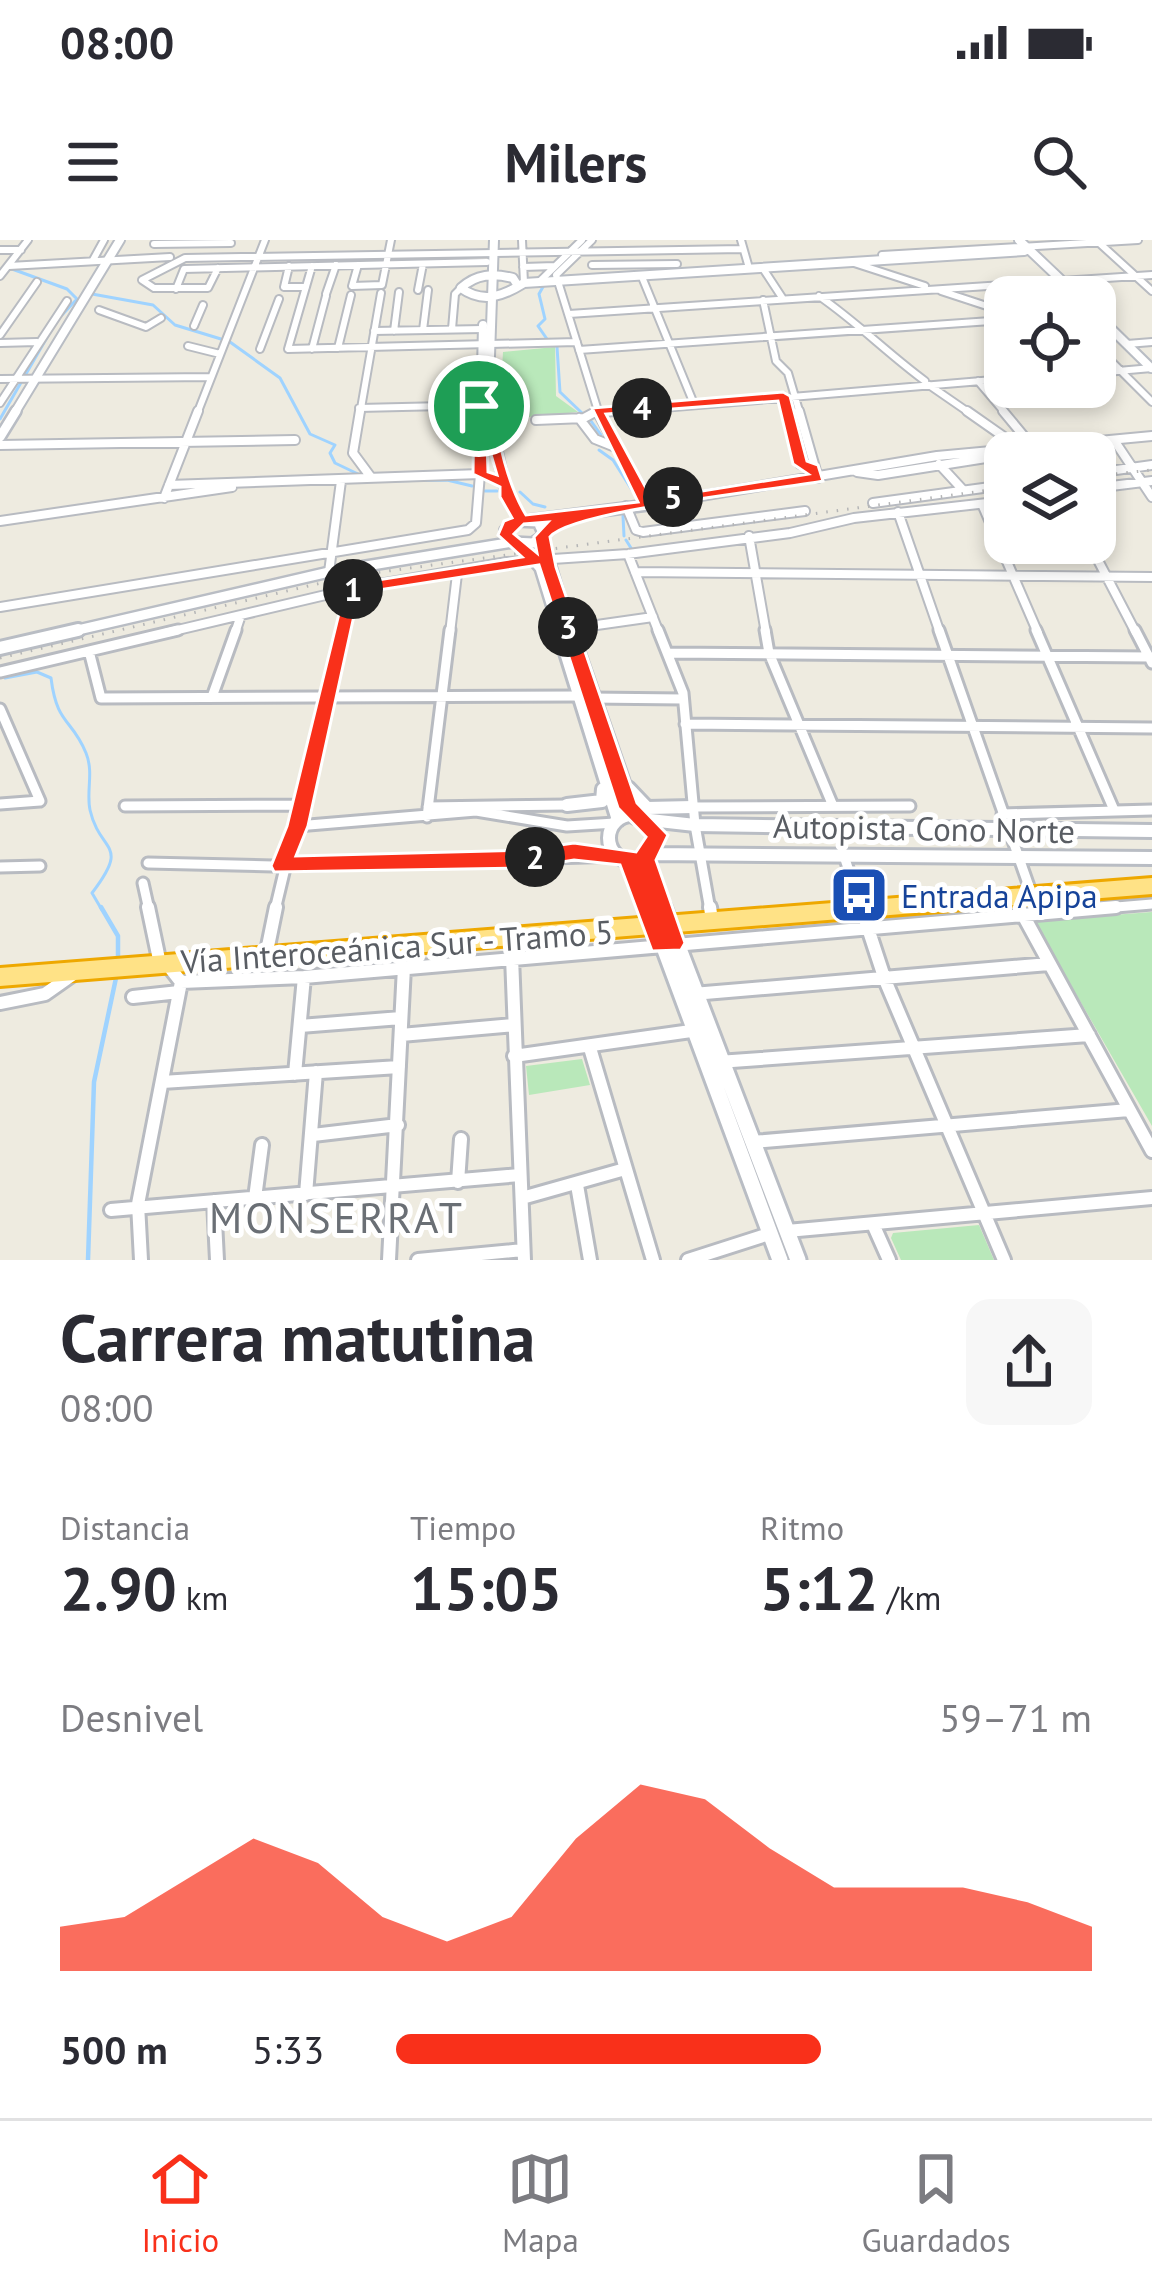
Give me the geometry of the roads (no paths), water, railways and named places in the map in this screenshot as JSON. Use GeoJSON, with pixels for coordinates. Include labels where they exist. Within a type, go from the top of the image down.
{"type":"FeatureCollection","features":[{"type":"Feature","properties":{"kind":"highway","name":"Vía Interoceánica Sur - Tramo 5"},"geometry":{"type":"LineString","coordinates":[[0,977],[266,956],[664,934],[712,921],[864,919],[1152,886]]}},
{"type":"Feature","properties":{"kind":"street"},"geometry":{"type":"LineString","coordinates":[[0,276],[28,240]]}},
{"type":"Feature","properties":{"kind":"street"},"geometry":{"type":"LineString","coordinates":[[93,260],[104,240]]}},
{"type":"Feature","properties":{"kind":"street"},"geometry":{"type":"LineString","coordinates":[[0,441],[120,240]]}},
{"type":"Feature","properties":{"kind":"street"},"geometry":{"type":"LineString","coordinates":[[164,498],[265,240]]}},
{"type":"Feature","properties":{"kind":"street"},"geometry":{"type":"LineString","coordinates":[[293,257],[298,240]]}},
{"type":"Feature","properties":{"kind":"street"},"geometry":{"type":"LineString","coordinates":[[315,256],[320,240]]}},
{"type":"Feature","properties":{"kind":"street"},"geometry":{"type":"LineString","coordinates":[[312,350],[342,240]]}},
{"type":"Feature","properties":{"kind":"street"},"geometry":{"type":"LineString","coordinates":[[364,240],[352,286],[382,285],[391,240]]}},
{"type":"Feature","properties":{"kind":"street"},"geometry":{"type":"LineString","coordinates":[[0,645],[468,530],[476,523],[480,474],[490,240]]}},
{"type":"Feature","properties":{"kind":"street"},"geometry":{"type":"LineString","coordinates":[[521,285],[522,240]]}},
{"type":"Feature","properties":{"kind":"street"},"geometry":{"type":"LineString","coordinates":[[544,240],[544,253]]}},
{"type":"Feature","properties":{"kind":"street"},"geometry":{"type":"LineString","coordinates":[[565,240],[572,252]]}},
{"type":"Feature","properties":{"kind":"street"},"geometry":{"type":"LineString","coordinates":[[582,240],[556,274],[597,411],[648,505]]}},
{"type":"Feature","properties":{"kind":"street"},"geometry":{"type":"LineString","coordinates":[[539,282],[592,240]]}},
{"type":"Feature","properties":{"kind":"street"},"geometry":{"type":"LineString","coordinates":[[628,240],[630,251]]}},
{"type":"Feature","properties":{"kind":"street"},"geometry":{"type":"LineString","coordinates":[[649,240],[652,251]]}},
{"type":"Feature","properties":{"kind":"street"},"geometry":{"type":"LineString","coordinates":[[672,240],[677,264]]}},
{"type":"Feature","properties":{"kind":"street"},"geometry":{"type":"LineString","coordinates":[[693,240],[696,250]]}},
{"type":"Feature","properties":{"kind":"street"},"geometry":{"type":"LineString","coordinates":[[715,240],[718,249]]}},
{"type":"Feature","properties":{"kind":"street"},"geometry":{"type":"LineString","coordinates":[[144,259],[154,242],[231,241],[224,260]]}},
{"type":"Feature","properties":{"kind":"street"},"geometry":{"type":"LineString","coordinates":[[461,287],[468,294],[489,297],[539,282],[1144,241]]}},
{"type":"Feature","properties":{"kind":"street"},"geometry":{"type":"LineString","coordinates":[[1101,245],[1125,248],[1144,241]]}},
{"type":"Feature","properties":{"kind":"street"},"geometry":{"type":"LineString","coordinates":[[185,259],[193,242]]}},
{"type":"Feature","properties":{"kind":"street"},"geometry":{"type":"LineString","coordinates":[[877,243],[884,257]]}},
{"type":"Feature","properties":{"kind":"street"},"geometry":{"type":"LineString","coordinates":[[167,268],[696,250],[742,244],[749,268]]}},
{"type":"Feature","properties":{"kind":"street"},"geometry":{"type":"LineString","coordinates":[[1101,245],[1152,291]]}},
{"type":"Feature","properties":{"kind":"street"},"geometry":{"type":"LineString","coordinates":[[1101,245],[1126,252],[1124,267]]}},
{"type":"Feature","properties":{"kind":"street"},"geometry":{"type":"LineString","coordinates":[[1021,246],[1053,276]]}},
{"type":"Feature","properties":{"kind":"street"},"geometry":{"type":"LineString","coordinates":[[0,250],[21,250]]}},
{"type":"Feature","properties":{"kind":"street"},"geometry":{"type":"LineString","coordinates":[[590,252],[594,279]]}},
{"type":"Feature","properties":{"kind":"street"},"geometry":{"type":"LineString","coordinates":[[218,268],[208,288],[143,284],[144,274],[185,259],[315,256],[337,261]]}},
{"type":"Feature","properties":{"kind":"street"},"geometry":{"type":"LineString","coordinates":[[9,266],[170,257]]}},
{"type":"Feature","properties":{"kind":"street"},"geometry":{"type":"LineString","coordinates":[[387,260],[463,263],[489,257]]}},
{"type":"Feature","properties":{"kind":"street"},"geometry":{"type":"LineString","coordinates":[[851,262],[984,308]]}},
{"type":"Feature","properties":{"kind":"street"},"geometry":{"type":"LineString","coordinates":[[462,274],[463,263]]}},
{"type":"Feature","properties":{"kind":"street"},"geometry":{"type":"LineString","coordinates":[[418,290],[423,264]]}},
{"type":"Feature","properties":{"kind":"street"},"geometry":{"type":"LineString","coordinates":[[592,265],[677,264]]}},
{"type":"Feature","properties":{"kind":"street"},"geometry":{"type":"LineString","coordinates":[[665,275],[677,264]]}},
{"type":"Feature","properties":{"kind":"street"},"geometry":{"type":"LineString","coordinates":[[38,342],[0,339],[48,266]]}},
{"type":"Feature","properties":{"kind":"street"},"geometry":{"type":"LineString","coordinates":[[289,266],[284,287],[306,286]]}},
{"type":"Feature","properties":{"kind":"street"},"geometry":{"type":"LineString","coordinates":[[312,266],[287,347],[669,344],[984,318]]}},
{"type":"Feature","properties":{"kind":"street"},"geometry":{"type":"LineString","coordinates":[[523,267],[555,266]]}},
{"type":"Feature","properties":{"kind":"street"},"geometry":{"type":"LineString","coordinates":[[762,267],[783,299]]}},
{"type":"Feature","properties":{"kind":"street"},"geometry":{"type":"LineString","coordinates":[[176,289],[184,269]]}},
{"type":"Feature","properties":{"kind":"street"},"geometry":{"type":"LineString","coordinates":[[452,329],[455,294],[468,280],[490,275],[513,278],[521,285]]}},
{"type":"Feature","properties":{"kind":"street"},"geometry":{"type":"LineString","coordinates":[[1116,276],[1152,275]]}},
{"type":"Feature","properties":{"kind":"street"},"geometry":{"type":"LineString","coordinates":[[641,277],[694,404]]}},
{"type":"Feature","properties":{"kind":"street"},"geometry":{"type":"LineString","coordinates":[[569,314],[984,285]]}},
{"type":"Feature","properties":{"kind":"street"},"geometry":{"type":"LineString","coordinates":[[423,330],[428,290]]}},
{"type":"Feature","properties":{"kind":"street"},"geometry":{"type":"LineString","coordinates":[[394,331],[399,292]]}},
{"type":"Feature","properties":{"kind":"street"},"geometry":{"type":"LineString","coordinates":[[370,476],[354,457],[381,293]]}},
{"type":"Feature","properties":{"kind":"street"},"geometry":{"type":"LineString","coordinates":[[338,348],[351,295]]}},
{"type":"Feature","properties":{"kind":"street"},"geometry":{"type":"LineString","coordinates":[[819,296],[868,330],[873,343],[995,432]]}},
{"type":"Feature","properties":{"kind":"street"},"geometry":{"type":"LineString","coordinates":[[486,346],[483,329],[489,297]]}},
{"type":"Feature","properties":{"kind":"street"},"geometry":{"type":"LineString","coordinates":[[260,349],[279,299]]}},
{"type":"Feature","properties":{"kind":"street"},"geometry":{"type":"LineString","coordinates":[[763,300],[776,361],[788,373],[787,396],[800,464],[813,468],[818,478]]}},
{"type":"Feature","properties":{"kind":"street"},"geometry":{"type":"LineString","coordinates":[[0,403],[67,301]]}},
{"type":"Feature","properties":{"kind":"street"},"geometry":{"type":"LineString","coordinates":[[194,326],[203,305]]}},
{"type":"Feature","properties":{"kind":"street"},"geometry":{"type":"LineString","coordinates":[[99,310],[146,328],[160,319]]}},
{"type":"Feature","properties":{"kind":"street"},"geometry":{"type":"LineString","coordinates":[[374,332],[483,329]]}},
{"type":"Feature","properties":{"kind":"street"},"geometry":{"type":"LineString","coordinates":[[1116,333],[1150,368]]}},
{"type":"Feature","properties":{"kind":"street"},"geometry":{"type":"LineString","coordinates":[[1116,340],[1150,368]]}},
{"type":"Feature","properties":{"kind":"street"},"geometry":{"type":"LineString","coordinates":[[1127,344],[1152,342]]}},
{"type":"Feature","properties":{"kind":"street"},"geometry":{"type":"LineString","coordinates":[[188,346],[220,354]]}},
{"type":"Feature","properties":{"kind":"street"},"geometry":{"type":"LineString","coordinates":[[1116,366],[1152,402]]}},
{"type":"Feature","properties":{"kind":"street"},"geometry":{"type":"LineString","coordinates":[[1116,371],[1150,368]]}},
{"type":"Feature","properties":{"kind":"street"},"geometry":{"type":"LineString","coordinates":[[0,379],[211,377]]}},
{"type":"Feature","properties":{"kind":"street"},"geometry":{"type":"LineString","coordinates":[[978,381],[1020,432]]}},
{"type":"Feature","properties":{"kind":"street"},"geometry":{"type":"LineString","coordinates":[[536,420],[579,418],[597,411],[984,381]]}},
{"type":"Feature","properties":{"kind":"street"},"geometry":{"type":"LineString","coordinates":[[359,408],[484,405]]}},
{"type":"Feature","properties":{"kind":"street"},"geometry":{"type":"LineString","coordinates":[[484,405],[516,530],[541,560],[569,629],[585,697]]}},
{"type":"Feature","properties":{"kind":"street"},"geometry":{"type":"LineString","coordinates":[[579,418],[595,440],[617,448]]}},
{"type":"Feature","properties":{"kind":"street"},"geometry":{"type":"LineString","coordinates":[[1116,440],[1152,438]]}},
{"type":"Feature","properties":{"kind":"street"},"geometry":{"type":"LineString","coordinates":[[1152,438],[1116,443],[1147,481],[1152,497]]}},
{"type":"Feature","properties":{"kind":"street"},"geometry":{"type":"LineString","coordinates":[[0,441],[296,440]]}},
{"type":"Feature","properties":{"kind":"street"},"geometry":{"type":"LineString","coordinates":[[0,607],[328,563],[852,470],[984,454]]}},
{"type":"Feature","properties":{"kind":"street"},"geometry":{"type":"LineString","coordinates":[[852,470],[878,475],[984,458]]}},
{"type":"Feature","properties":{"kind":"street"},"geometry":{"type":"LineString","coordinates":[[939,464],[963,490]]}},
{"type":"Feature","properties":{"kind":"street"},"geometry":{"type":"LineString","coordinates":[[1116,470],[1152,465]]}},
{"type":"Feature","properties":{"kind":"street"},"geometry":{"type":"LineString","coordinates":[[169,484],[480,474],[505,494]]}},
{"type":"Feature","properties":{"kind":"street"},"geometry":{"type":"LineString","coordinates":[[0,521],[273,481]]}},
{"type":"Feature","properties":{"kind":"street"},"geometry":{"type":"LineString","coordinates":[[328,563],[341,481]]}},
{"type":"Feature","properties":{"kind":"street"},"geometry":{"type":"LineString","coordinates":[[1116,485],[1147,481]]}},
{"type":"Feature","properties":{"kind":"street"},"geometry":{"type":"LineString","coordinates":[[873,503],[984,488]]}},
{"type":"Feature","properties":{"kind":"street"},"geometry":{"type":"LineString","coordinates":[[0,672],[352,589],[982,504],[1114,810]]}},
{"type":"Feature","properties":{"kind":"street"},"geometry":{"type":"LineString","coordinates":[[516,530],[543,534],[562,521],[627,508]]}},
{"type":"Feature","properties":{"kind":"street"},"geometry":{"type":"LineString","coordinates":[[627,508],[636,530],[643,532],[806,511]]}},
{"type":"Feature","properties":{"kind":"street"},"geometry":{"type":"LineString","coordinates":[[898,512],[1018,857],[1016,905],[1152,1151]]}},
{"type":"Feature","properties":{"kind":"street"},"geometry":{"type":"LineString","coordinates":[[516,530],[543,534]]}},
{"type":"Feature","properties":{"kind":"street"},"geometry":{"type":"LineString","coordinates":[[543,534],[541,560],[590,714],[616,822],[607,840],[636,857],[691,1031],[751,1142],[778,1232],[780,1260]]}},
{"type":"Feature","properties":{"kind":"street"},"geometry":{"type":"LineString","coordinates":[[748,536],[769,653],[833,806]]}},
{"type":"Feature","properties":{"kind":"street"},"geometry":{"type":"LineString","coordinates":[[628,554],[683,699],[695,825],[712,921]]}},
{"type":"Feature","properties":{"kind":"street"},"geometry":{"type":"LineString","coordinates":[[1100,564],[1151,659]]}},
{"type":"Feature","properties":{"kind":"street"},"geometry":{"type":"LineString","coordinates":[[635,572],[1152,577]]}},
{"type":"Feature","properties":{"kind":"street"},"geometry":{"type":"LineString","coordinates":[[428,812],[458,574]]}},
{"type":"Feature","properties":{"kind":"street"},"geometry":{"type":"LineString","coordinates":[[266,956],[282,866],[297,826],[352,589]]}},
{"type":"Feature","properties":{"kind":"street"},"geometry":{"type":"LineString","coordinates":[[212,698],[242,615]]}},
{"type":"Feature","properties":{"kind":"street"},"geometry":{"type":"LineString","coordinates":[[569,629],[653,617]]}},
{"type":"Feature","properties":{"kind":"street"},"geometry":{"type":"LineString","coordinates":[[89,651],[101,698],[683,699]]}},
{"type":"Feature","properties":{"kind":"street"},"geometry":{"type":"LineString","coordinates":[[668,653],[1045,653],[1151,659]]}},
{"type":"Feature","properties":{"kind":"street"},"geometry":{"type":"LineString","coordinates":[[0,709],[40,801],[0,804]]}},
{"type":"Feature","properties":{"kind":"street"},"geometry":{"type":"LineString","coordinates":[[297,826],[599,802],[605,797],[582,722],[590,714]]}},
{"type":"Feature","properties":{"kind":"street"},"geometry":{"type":"LineString","coordinates":[[590,714],[608,734],[633,801],[647,809],[910,806]]}},
{"type":"Feature","properties":{"kind":"street"},"geometry":{"type":"LineString","coordinates":[[590,714],[638,818],[657,835],[636,857]]}},
{"type":"Feature","properties":{"kind":"street"},"geometry":{"type":"LineString","coordinates":[[686,724],[1152,728]]}},
{"type":"Feature","properties":{"kind":"street"},"geometry":{"type":"LineString","coordinates":[[0,748],[14,748]]}},
{"type":"Feature","properties":{"kind":"street"},"geometry":{"type":"LineString","coordinates":[[125,806],[302,805]]}},
{"type":"Feature","properties":{"kind":"street"},"geometry":{"type":"LineString","coordinates":[[1003,814],[1152,810]]}},
{"type":"Feature","properties":{"kind":"street"},"geometry":{"type":"LineString","coordinates":[[428,812],[476,811],[559,825],[616,822]]}},
{"type":"Feature","properties":{"kind":"street"},"geometry":{"type":"LineString","coordinates":[[1078,814],[1086,831]]}},
{"type":"Feature","properties":{"kind":"street","name":"Autopista Cono Norte"},"geometry":{"type":"LineString","coordinates":[[616,822],[638,818],[695,825],[1152,830]]}},
{"type":"Feature","properties":{"kind":"street"},"geometry":{"type":"LineString","coordinates":[[148,863],[282,866],[525,859],[574,851],[636,857]]}},
{"type":"Feature","properties":{"kind":"street","name":"Autopista Cono Norte"},"geometry":{"type":"LineString","coordinates":[[636,857],[699,853],[1152,859]]}},
{"type":"Feature","properties":{"kind":"street"},"geometry":{"type":"LineString","coordinates":[[844,856],[886,980],[1004,1260]]}},
{"type":"Feature","properties":{"kind":"street"},"geometry":{"type":"LineString","coordinates":[[0,867],[40,866]]}},
{"type":"Feature","properties":{"kind":"street"},"geometry":{"type":"LineString","coordinates":[[143,883],[158,964],[180,987]]}},
{"type":"Feature","properties":{"kind":"street"},"geometry":{"type":"LineString","coordinates":[[1016,905],[1152,904]]}},
{"type":"Feature","properties":{"kind":"street"},"geometry":{"type":"LineString","coordinates":[[133,997],[180,987],[512,957],[664,934],[864,919]]}},
{"type":"Feature","properties":{"kind":"street"},"geometry":{"type":"LineString","coordinates":[[664,934],[693,994],[711,1063],[778,1232],[798,1260]]}},
{"type":"Feature","properties":{"kind":"street"},"geometry":{"type":"LineString","coordinates":[[418,1260],[523,1255],[512,957]]}},
{"type":"Feature","properties":{"kind":"street"},"geometry":{"type":"LineString","coordinates":[[693,994],[1049,964]]}},
{"type":"Feature","properties":{"kind":"street"},"geometry":{"type":"LineString","coordinates":[[389,1260],[404,967]]}},
{"type":"Feature","properties":{"kind":"street"},"geometry":{"type":"LineString","coordinates":[[0,1004],[46,994],[76,971]]}},
{"type":"Feature","properties":{"kind":"street"},"geometry":{"type":"LineString","coordinates":[[295,1073],[304,976]]}},
{"type":"Feature","properties":{"kind":"street"},"geometry":{"type":"LineString","coordinates":[[141,1260],[138,1204],[180,987]]}},
{"type":"Feature","properties":{"kind":"street"},"geometry":{"type":"LineString","coordinates":[[299,1026],[401,1018]]}},
{"type":"Feature","properties":{"kind":"street"},"geometry":{"type":"LineString","coordinates":[[401,1035],[514,1025]]}},
{"type":"Feature","properties":{"kind":"street"},"geometry":{"type":"LineString","coordinates":[[514,1057],[691,1031]]}},
{"type":"Feature","properties":{"kind":"street"},"geometry":{"type":"LineString","coordinates":[[711,1063],[1089,1035]]}},
{"type":"Feature","properties":{"kind":"street"},"geometry":{"type":"LineString","coordinates":[[590,1048],[653,1260]]}},
{"type":"Feature","properties":{"kind":"street"},"geometry":{"type":"LineString","coordinates":[[162,1082],[399,1067]]}},
{"type":"Feature","properties":{"kind":"street"},"geometry":{"type":"LineString","coordinates":[[306,1194],[316,1072]]}},
{"type":"Feature","properties":{"kind":"street"},"geometry":{"type":"LineString","coordinates":[[751,1142],[1129,1110]]}},
{"type":"Feature","properties":{"kind":"street"},"geometry":{"type":"LineString","coordinates":[[313,1135],[398,1126]]}},
{"type":"Feature","properties":{"kind":"street"},"geometry":{"type":"LineString","coordinates":[[458,1182],[461,1139]]}},
{"type":"Feature","properties":{"kind":"street"},"geometry":{"type":"LineString","coordinates":[[255,1198],[262,1145]]}},
{"type":"Feature","properties":{"kind":"street"},"geometry":{"type":"LineString","coordinates":[[521,1198],[625,1169]]}},
{"type":"Feature","properties":{"kind":"street"},"geometry":{"type":"LineString","coordinates":[[111,1210],[138,1204],[520,1175]]}},
{"type":"Feature","properties":{"kind":"street"},"geometry":{"type":"LineString","coordinates":[[577,1185],[590,1260]]}},
{"type":"Feature","properties":{"kind":"street"},"geometry":{"type":"LineString","coordinates":[[688,1260],[778,1232],[1152,1198]]}},
{"type":"Feature","properties":{"kind":"street"},"geometry":{"type":"LineString","coordinates":[[214,1201],[217,1260]]}},
{"type":"Feature","properties":{"kind":"street"},"geometry":{"type":"LineString","coordinates":[[873,1224],[889,1260]]}},
{"type":"Feature","properties":{"kind":"waterway"},"geometry":{"type":"LineString","coordinates":[[577,249],[587,240]]}},
{"type":"Feature","properties":{"kind":"waterway"},"geometry":{"type":"LineString","coordinates":[[550,278],[564,262]]}},
{"type":"Feature","properties":{"kind":"waterway"},"geometry":{"type":"LineString","coordinates":[[12,269],[67,289],[77,299],[62,315]]}},
{"type":"Feature","properties":{"kind":"waterway"},"geometry":{"type":"LineString","coordinates":[[544,285],[539,294],[545,319],[538,326],[549,342]]}},
{"type":"Feature","properties":{"kind":"waterway"},"geometry":{"type":"LineString","coordinates":[[92,294],[153,305],[175,325],[221,339]]}},
{"type":"Feature","properties":{"kind":"waterway"},"geometry":{"type":"LineString","coordinates":[[0,419],[53,327]]}},
{"type":"Feature","properties":{"kind":"waterway"},"geometry":{"type":"LineString","coordinates":[[230,342],[280,378],[310,434],[335,445],[330,453],[335,463],[358,474]]}},
{"type":"Feature","properties":{"kind":"waterway"},"geometry":{"type":"LineString","coordinates":[[557,347],[560,392],[582,413]]}},
{"type":"Feature","properties":{"kind":"waterway"},"geometry":{"type":"LineString","coordinates":[[591,421],[601,435]]}},
{"type":"Feature","properties":{"kind":"waterway"},"geometry":{"type":"LineString","coordinates":[[599,450],[613,460],[632,490]]}},
{"type":"Feature","properties":{"kind":"waterway"},"geometry":{"type":"LineString","coordinates":[[379,481],[447,480],[472,486]]}},
{"type":"Feature","properties":{"kind":"waterway"},"geometry":{"type":"LineString","coordinates":[[485,491],[497,491]]}},
{"type":"Feature","properties":{"kind":"waterway"},"geometry":{"type":"LineString","coordinates":[[520,492],[533,504],[545,507]]}},
{"type":"Feature","properties":{"kind":"waterway"},"geometry":{"type":"LineString","coordinates":[[623,516],[624,536]]}},
{"type":"Feature","properties":{"kind":"waterway"},"geometry":{"type":"LineString","coordinates":[[626,540],[631,548]]}},
{"type":"Feature","properties":{"kind":"waterway"},"geometry":{"type":"LineString","coordinates":[[5,678],[37,672],[51,678],[61,714],[86,753],[90,810],[111,856],[92,893],[102,910]]}},
{"type":"Feature","properties":{"kind":"waterway"},"geometry":{"type":"LineString","coordinates":[[101,907],[118,936],[118,963]]}},
{"type":"Feature","properties":{"kind":"waterway"},"geometry":{"type":"LineString","coordinates":[[88,1260],[94,1082],[116,978]]}},
{"type":"Feature","properties":{"kind":"railway"},"geometry":{"type":"LineString","coordinates":[[1116,474],[1152,470]]}},
{"type":"Feature","properties":{"kind":"railway"},"geometry":{"type":"LineString","coordinates":[[0,658],[351,576],[984,491]]}},
{"type":"Feature","properties":{"kind":"place","name":"Entrada Apipa"},"geometry":{"type":"Point","coordinates":[859,895]}},
{"type":"Feature","properties":{"kind":"district","name":"MONSERRAT"},"geometry":{"type":"Point","coordinates":[337,1217]}}]}
